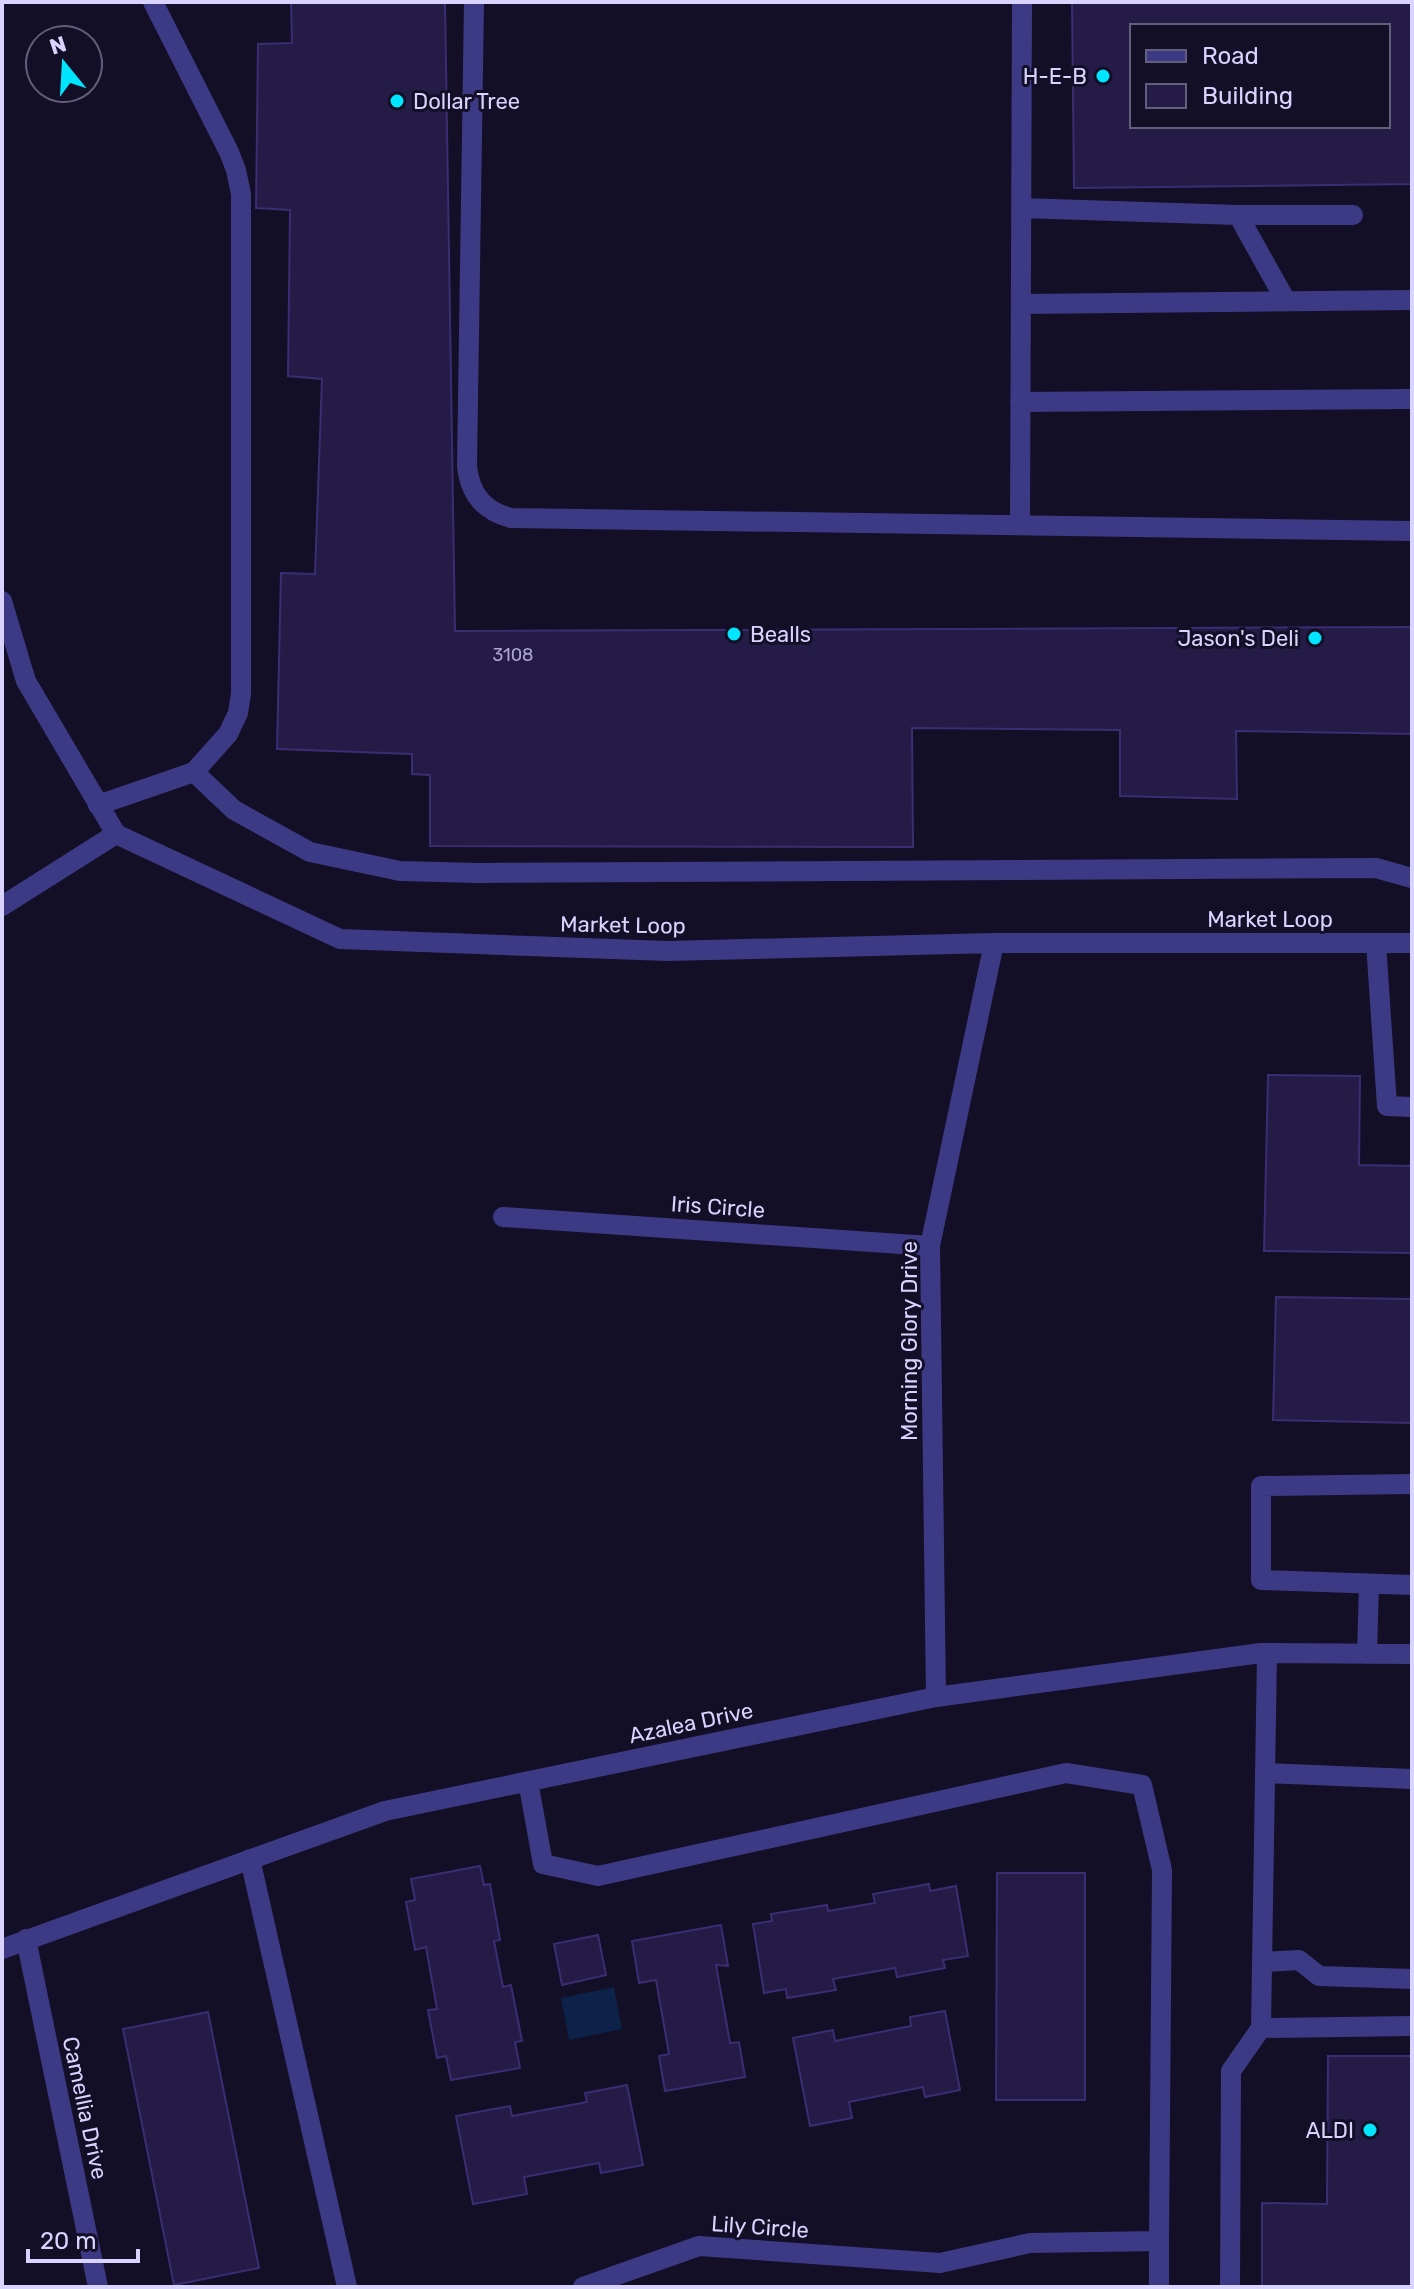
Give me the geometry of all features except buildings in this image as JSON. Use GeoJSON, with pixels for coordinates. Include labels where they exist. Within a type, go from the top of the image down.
{"type":"FeatureCollection","features":[{"type":"Feature","properties":{"kind":"street"},"geometry":{"type":"LineString","coordinates":[[98,805],[194,772],[228,734],[238,713],[241,693],[241,194],[233,161],[153,2]]}},
{"type":"Feature","properties":{"kind":"street"},"geometry":{"type":"LineString","coordinates":[[474,2],[467,466],[468,481],[484,507],[511,518],[1412,531]]}},
{"type":"Feature","properties":{"kind":"street"},"geometry":{"type":"LineString","coordinates":[[1020,525],[1022,2]]}},
{"type":"Feature","properties":{"kind":"street"},"geometry":{"type":"LineString","coordinates":[[1021,208],[1238,215],[1353,215]]}},
{"type":"Feature","properties":{"kind":"street"},"geometry":{"type":"LineString","coordinates":[[1238,215],[1286,301]]}},
{"type":"Feature","properties":{"kind":"street"},"geometry":{"type":"LineString","coordinates":[[1021,304],[1412,300]]}},
{"type":"Feature","properties":{"kind":"street"},"geometry":{"type":"LineString","coordinates":[[1020,402],[1412,399]]}},
{"type":"Feature","properties":{"kind":"street"},"geometry":{"type":"LineString","coordinates":[[2,601],[26,681],[116,834],[2,906]]}},
{"type":"Feature","properties":{"kind":"street"},"geometry":{"type":"LineString","coordinates":[[194,772],[234,810],[310,852],[400,871],[1376,868],[1412,878]]}},
{"type":"Feature","properties":{"kind":"street","name":"Market Loop"},"geometry":{"type":"LineString","coordinates":[[116,834],[340,939],[667,951],[994,943],[1412,943]]}},
{"type":"Feature","properties":{"kind":"street","name":"Morning Glory Drive"},"geometry":{"type":"LineString","coordinates":[[936,1697],[930,1246],[994,943]]}},
{"type":"Feature","properties":{"kind":"street"},"geometry":{"type":"LineString","coordinates":[[1376,943],[1387,1106],[1412,1107]]}},
{"type":"Feature","properties":{"kind":"street","name":"Iris Circle"},"geometry":{"type":"LineString","coordinates":[[503,1217],[930,1246]]}},
{"type":"Feature","properties":{"kind":"street"},"geometry":{"type":"LineString","coordinates":[[1412,1484],[1261,1486],[1261,1580],[1412,1585]]}},
{"type":"Feature","properties":{"kind":"street"},"geometry":{"type":"LineString","coordinates":[[1367,1654],[1369,1585]]}},
{"type":"Feature","properties":{"kind":"street"},"geometry":{"type":"LineString","coordinates":[[1230,2287],[1231,2071],[1261,2028],[1267,1653]]}},
{"type":"Feature","properties":{"kind":"street","name":"Azalea Drive"},"geometry":{"type":"LineString","coordinates":[[2,1949],[385,1811],[528,1781],[936,1697],[1267,1653],[1412,1654]]}},
{"type":"Feature","properties":{"kind":"street"},"geometry":{"type":"LineString","coordinates":[[528,1781],[543,1864],[598,1876],[1066,1773],[1142,1785],[1162,1870],[1159,2287]]}},
{"type":"Feature","properties":{"kind":"street"},"geometry":{"type":"LineString","coordinates":[[1265,1773],[1412,1779]]}},
{"type":"Feature","properties":{"kind":"street"},"geometry":{"type":"LineString","coordinates":[[250,1859],[347,2287]]}},
{"type":"Feature","properties":{"kind":"street","name":"Camellia Drive"},"geometry":{"type":"LineString","coordinates":[[26,1939],[98,2287]]}},
{"type":"Feature","properties":{"kind":"street"},"geometry":{"type":"LineString","coordinates":[[1263,1962],[1299,1960],[1319,1976],[1412,1979]]}},
{"type":"Feature","properties":{"kind":"street"},"geometry":{"type":"LineString","coordinates":[[1261,2028],[1412,2026]]}},
{"type":"Feature","properties":{"kind":"street","name":"Lily Circle"},"geometry":{"type":"LineString","coordinates":[[583,2287],[699,2246],[940,2263],[1030,2243],[1159,2241]]}},
{"type":"Feature","properties":{"kind":"water"},"geometry":{"type":"Polygon","coordinates":[[[614,1987],[622,2029],[569,2040],[561,1998],[614,1987]]]}},
{"type":"Feature","properties":{"kind":"place","name":"H-E-B"},"geometry":{"type":"Point","coordinates":[1103,76]}},
{"type":"Feature","properties":{"kind":"place","name":"Dollar Tree"},"geometry":{"type":"Point","coordinates":[397,101]}},
{"type":"Feature","properties":{"kind":"place","name":"Bealls"},"geometry":{"type":"Point","coordinates":[734,634]}},
{"type":"Feature","properties":{"kind":"place","name":"Jason's Deli"},"geometry":{"type":"Point","coordinates":[1315,638]}},
{"type":"Feature","properties":{"kind":"place","name":"ALDI"},"geometry":{"type":"Point","coordinates":[1370,2130]}}]}
